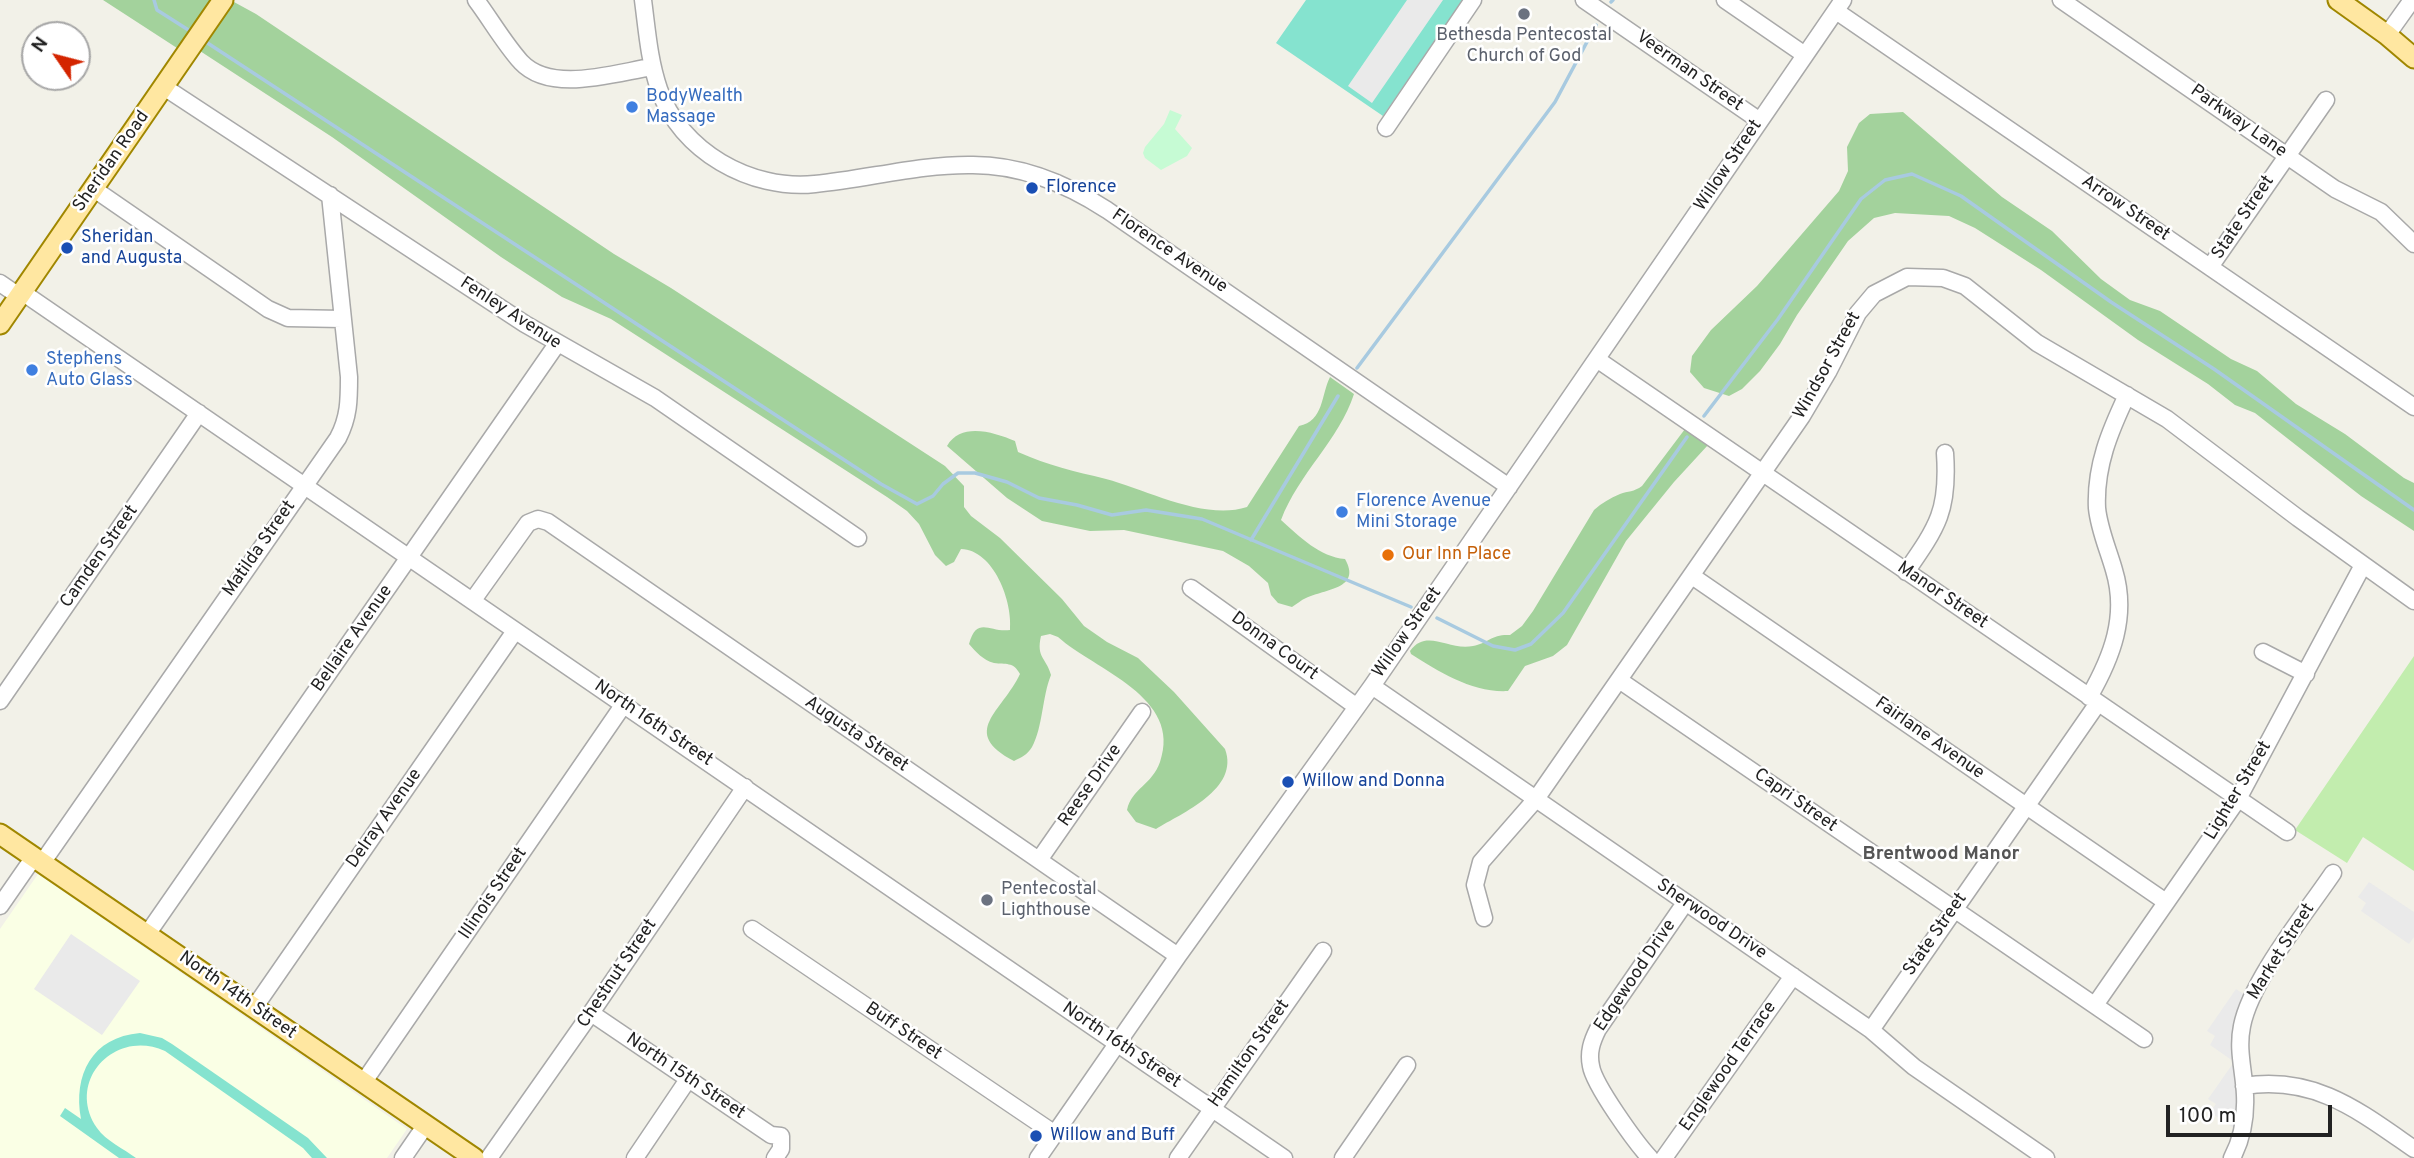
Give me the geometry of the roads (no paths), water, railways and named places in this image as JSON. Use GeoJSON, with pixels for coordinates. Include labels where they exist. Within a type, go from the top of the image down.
{"type":"FeatureCollection","features":[{"type":"Feature","properties":{"kind":"main road","name":"Sheridan Road"},"geometry":{"type":"LineString","coordinates":[[0,324],[223,0]]}},
{"type":"Feature","properties":{"kind":"main road"},"geometry":{"type":"LineString","coordinates":[[2338,0],[2414,58]]}},
{"type":"Feature","properties":{"kind":"main road","name":"North 14th Street"},"geometry":{"type":"LineString","coordinates":[[0,834],[474,1158]]}},
{"type":"Feature","properties":{"kind":"street"},"geometry":{"type":"LineString","coordinates":[[475,0],[521,62],[543,77],[556,80],[576,79],[652,67]]}},
{"type":"Feature","properties":{"kind":"street","name":"Florence Avenue"},"geometry":{"type":"LineString","coordinates":[[643,0],[652,67],[664,101],[689,138],[730,167],[759,179],[783,184],[813,185],[938,166],[974,165],[1016,170],[1064,185],[1107,210],[1509,487]]}},
{"type":"Feature","properties":{"kind":"street"},"geometry":{"type":"LineString","coordinates":[[1386,128],[1473,0]]}},
{"type":"Feature","properties":{"kind":"street","name":"Veerman Street"},"geometry":{"type":"LineString","coordinates":[[1584,0],[1759,121]]}},
{"type":"Feature","properties":{"kind":"street"},"geometry":{"type":"LineString","coordinates":[[1725,0],[1805,55]]}},
{"type":"Feature","properties":{"kind":"street","name":"Parkway Lane"},"geometry":{"type":"LineString","coordinates":[[2061,0],[2335,189],[2381,212],[2414,244]]}},
{"type":"Feature","properties":{"kind":"street"},"geometry":{"type":"LineString","coordinates":[[2387,35],[2412,0]]}},
{"type":"Feature","properties":{"kind":"street","name":"Willow Street"},"geometry":{"type":"LineString","coordinates":[[1038,1158],[1178,956],[1372,686],[1839,6]]}},
{"type":"Feature","properties":{"kind":"street","name":"Arrow Street"},"geometry":{"type":"LineString","coordinates":[[1839,6],[2414,407]]}},
{"type":"Feature","properties":{"kind":"street","name":"Fenley Avenue"},"geometry":{"type":"LineString","coordinates":[[164,87],[557,344],[646,393],[858,538]]}},
{"type":"Feature","properties":{"kind":"street","name":"State Street"},"geometry":{"type":"LineString","coordinates":[[2210,267],[2326,100]]}},
{"type":"Feature","properties":{"kind":"street"},"geometry":{"type":"LineString","coordinates":[[94,189],[268,309],[288,318],[342,319]]}},
{"type":"Feature","properties":{"kind":"street","name":"Matilda Street"},"geometry":{"type":"LineString","coordinates":[[0,906],[38,860],[338,438],[349,410],[349,377],[330,195]]}},
{"type":"Feature","properties":{"kind":"street","name":"Windsor Street"},"geometry":{"type":"LineString","coordinates":[[1484,918],[1475,885],[1478,867],[1536,799],[1692,576],[1816,394],[1861,307],[1882,289],[1907,277],[1934,276],[1965,286],[2038,343],[2166,419],[2414,601]]}},
{"type":"Feature","properties":{"kind":"street","name":"North 16th Street"},"geometry":{"type":"LineString","coordinates":[[0,283],[21,294],[305,485],[1284,1158]]}},
{"type":"Feature","properties":{"kind":"street","name":"Bellaire Avenue"},"geometry":{"type":"LineString","coordinates":[[148,933],[557,344]]}},
{"type":"Feature","properties":{"kind":"street","name":"Manor Street"},"geometry":{"type":"LineString","coordinates":[[1598,360],[2287,832]]}},
{"type":"Feature","properties":{"kind":"street","name":"State Street"},"geometry":{"type":"LineString","coordinates":[[1871,1030],[2027,806],[2094,700],[2111,655],[2119,623],[2117,581],[2099,521],[2097,498],[2103,451],[2127,395]]}},
{"type":"Feature","properties":{"kind":"street","name":"Camden Street"},"geometry":{"type":"LineString","coordinates":[[0,701],[199,413]]}},
{"type":"Feature","properties":{"kind":"street"},"geometry":{"type":"LineString","coordinates":[[1906,572],[1933,530],[1945,502],[1945,453]]}},
{"type":"Feature","properties":{"kind":"street","name":"Augusta Street"},"geometry":{"type":"LineString","coordinates":[[473,600],[533,519],[548,522],[1178,956]]}},
{"type":"Feature","properties":{"kind":"street","name":"Lighter Street"},"geometry":{"type":"LineString","coordinates":[[2095,1005],[2238,799],[2363,565]]}},
{"type":"Feature","properties":{"kind":"street","name":"Fairlane Avenue"},"geometry":{"type":"LineString","coordinates":[[1692,576],[2166,902]]}},
{"type":"Feature","properties":{"kind":"street","name":"Donna Court"},"geometry":{"type":"LineString","coordinates":[[1191,587],[1357,707]]}},
{"type":"Feature","properties":{"kind":"street","name":"Delray Avenue"},"geometry":{"type":"LineString","coordinates":[[254,1008],[515,631]]}},
{"type":"Feature","properties":{"kind":"street"},"geometry":{"type":"LineString","coordinates":[[2263,652],[2306,674]]}},
{"type":"Feature","properties":{"kind":"street","name":"Capri Street"},"geometry":{"type":"LineString","coordinates":[[1619,680],[2144,1040]]}},
{"type":"Feature","properties":{"kind":"street","name":"Sherwood Drive"},"geometry":{"type":"LineString","coordinates":[[1372,686],[1871,1030],[1914,1067],[2046,1158]]}},
{"type":"Feature","properties":{"kind":"street","name":"Illinois Street"},"geometry":{"type":"LineString","coordinates":[[363,1083],[624,704]]}},
{"type":"Feature","properties":{"kind":"street","name":"Reese Drive"},"geometry":{"type":"LineString","coordinates":[[1039,860],[1142,712]]}},
{"type":"Feature","properties":{"kind":"street","name":"Chestnut Street"},"geometry":{"type":"LineString","coordinates":[[488,1158],[745,788]]}},
{"type":"Feature","properties":{"kind":"street","name":"Market Street"},"geometry":{"type":"LineString","coordinates":[[2232,1158],[2244,1121],[2240,1037],[2250,1002],[2271,965],[2333,873]]}},
{"type":"Feature","properties":{"kind":"street","name":"Edgewood Drive"},"geometry":{"type":"LineString","coordinates":[[1650,1158],[1633,1139],[1596,1078],[1590,1065],[1590,1052],[1598,1028],[1685,903]]}},
{"type":"Feature","properties":{"kind":"street","name":"Buff Street"},"geometry":{"type":"LineString","coordinates":[[751,929],[1055,1134]]}},
{"type":"Feature","properties":{"kind":"street","name":"Hamilton Street"},"geometry":{"type":"LineString","coordinates":[[1178,1158],[1323,951]]}},
{"type":"Feature","properties":{"kind":"street","name":"Englewood Terrace"},"geometry":{"type":"LineString","coordinates":[[1664,1158],[1793,976]]}},
{"type":"Feature","properties":{"kind":"street","name":"North 15th Street"},"geometry":{"type":"LineString","coordinates":[[591,1013],[771,1135],[781,1136],[781,1149],[775,1158]]}},
{"type":"Feature","properties":{"kind":"street"},"geometry":{"type":"LineString","coordinates":[[1343,1158],[1407,1065]]}},
{"type":"Feature","properties":{"kind":"street"},"geometry":{"type":"LineString","coordinates":[[635,1158],[689,1078]]}},
{"type":"Feature","properties":{"kind":"street"},"geometry":{"type":"LineString","coordinates":[[2244,1086],[2289,1084],[2328,1095],[2357,1110],[2414,1149]]}},
{"type":"Feature","properties":{"kind":"street"},"geometry":{"type":"LineString","coordinates":[[402,1158],[425,1126]]}},
{"type":"Feature","properties":{"kind":"waterway"},"geometry":{"type":"LineString","coordinates":[[154,0],[157,10],[190,31]]}},
{"type":"Feature","properties":{"kind":"waterway"},"geometry":{"type":"LineString","coordinates":[[1357,368],[1555,102],[1596,25]]}},
{"type":"Feature","properties":{"kind":"waterway"},"geometry":{"type":"LineString","coordinates":[[206,42],[881,484],[917,504],[933,496],[958,473],[975,473],[1007,482],[1039,498],[1112,515],[1146,510],[1202,519],[1411,607]]}},
{"type":"Feature","properties":{"kind":"waterway"},"geometry":{"type":"LineString","coordinates":[[1704,416],[1778,319],[1861,199],[1885,180],[1912,174],[1961,196],[2414,510]]}},
{"type":"Feature","properties":{"kind":"waterway"},"geometry":{"type":"LineString","coordinates":[[1251,540],[1338,396]]}},
{"type":"Feature","properties":{"kind":"waterway"},"geometry":{"type":"LineString","coordinates":[[1437,618],[1493,646],[1515,650],[1531,644],[1563,613],[1687,437]]}},
{"type":"Feature","properties":{"kind":"place","name":"Bethesda Pentecostal Church of God"},"geometry":{"type":"Point","coordinates":[1524,14]}},
{"type":"Feature","properties":{"kind":"place","name":"BodyWealth Massage"},"geometry":{"type":"Point","coordinates":[632,107]}},
{"type":"Feature","properties":{"kind":"place","name":"Florence"},"geometry":{"type":"Point","coordinates":[1032,188]}},
{"type":"Feature","properties":{"kind":"place","name":"Sheridan and Augusta"},"geometry":{"type":"Point","coordinates":[67,248]}},
{"type":"Feature","properties":{"kind":"place","name":"Stephens Auto Glass"},"geometry":{"type":"Point","coordinates":[32,370]}},
{"type":"Feature","properties":{"kind":"place","name":"Florence Avenue Mini Storage"},"geometry":{"type":"Point","coordinates":[1342,512]}},
{"type":"Feature","properties":{"kind":"place","name":"Our Inn Place"},"geometry":{"type":"Point","coordinates":[1388,555]}},
{"type":"Feature","properties":{"kind":"place","name":"Willow and Donna"},"geometry":{"type":"Point","coordinates":[1288,782]}},
{"type":"Feature","properties":{"kind":"place","name":"Pentecostal Lighthouse"},"geometry":{"type":"Point","coordinates":[987,900]}},
{"type":"Feature","properties":{"kind":"place","name":"Willow and Buff"},"geometry":{"type":"Point","coordinates":[1036,1136]}},
{"type":"Feature","properties":{"kind":"district","name":"Brentwood Manor"},"geometry":{"type":"Point","coordinates":[1941,855]}}]}
